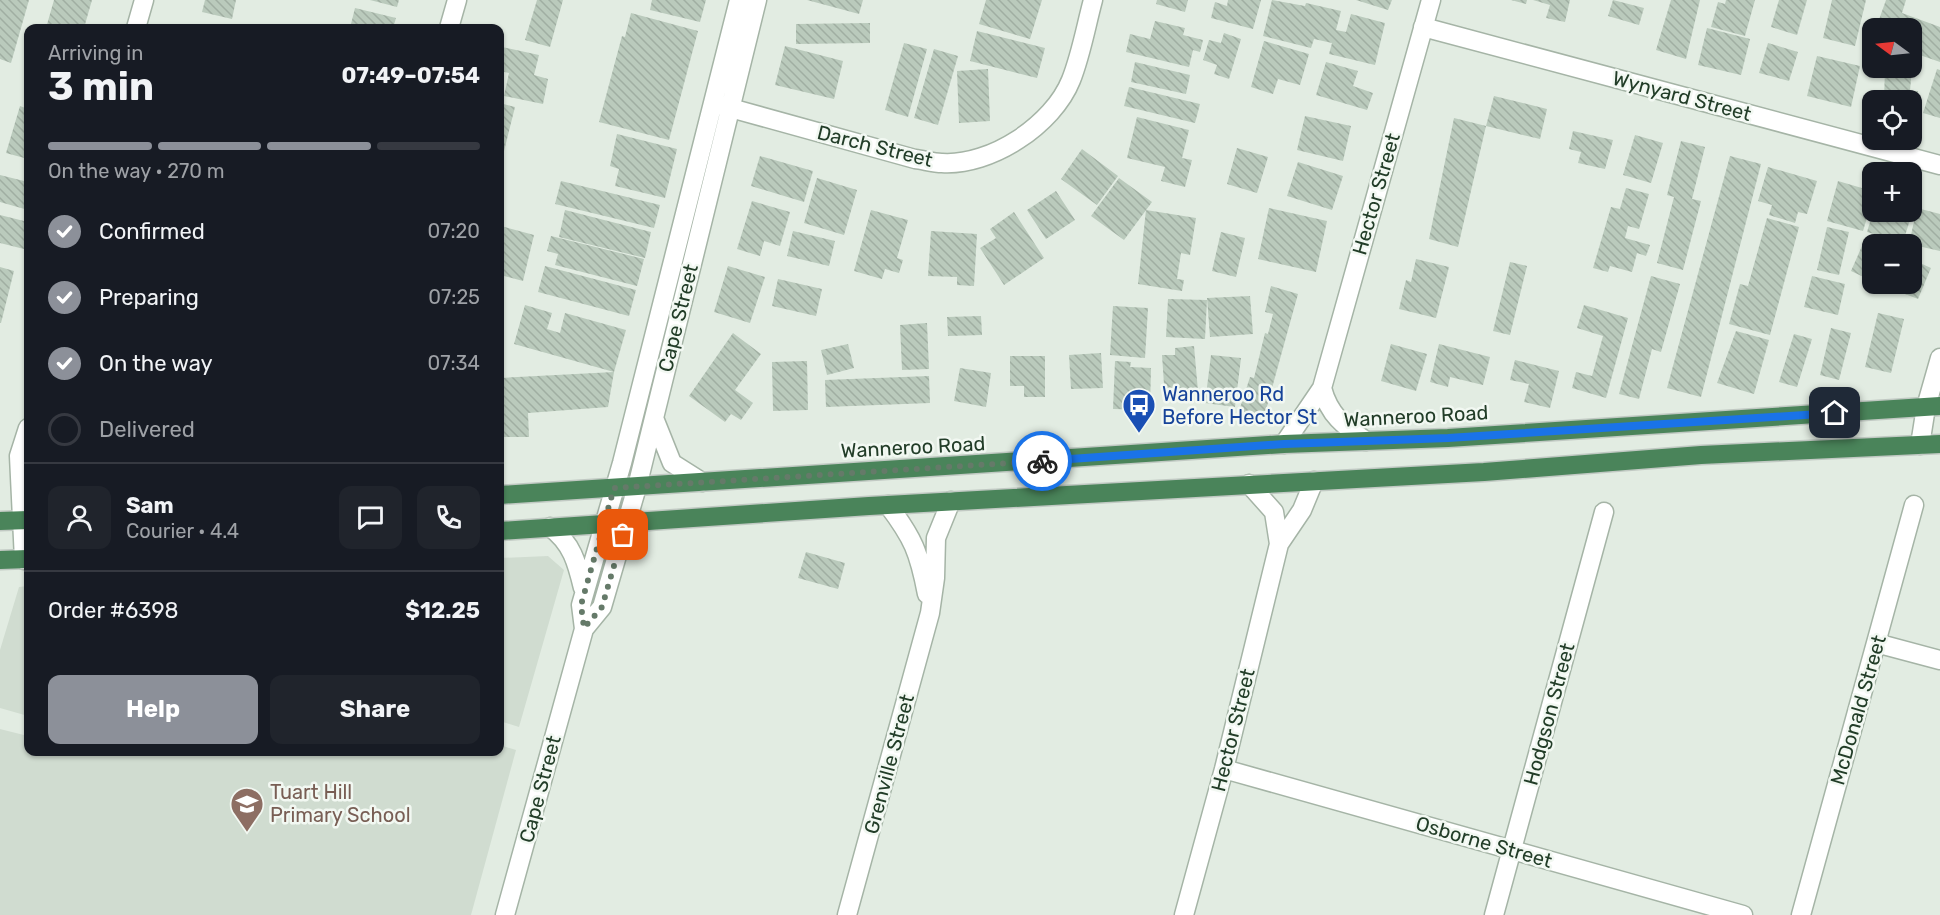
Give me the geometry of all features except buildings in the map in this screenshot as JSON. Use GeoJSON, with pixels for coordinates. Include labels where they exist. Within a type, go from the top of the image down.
{"type":"FeatureCollection","features":[{"type":"Feature","properties":{"kind":"highway","name":"Wanneroo Road"},"geometry":{"type":"LineString","coordinates":[[504,495],[1284,444],[1933,406]]}},
{"type":"Feature","properties":{"kind":"highway"},"geometry":{"type":"LineString","coordinates":[[504,531],[951,501],[1484,472],[1701,455],[1935,441]]}},
{"type":"Feature","properties":{"kind":"highway"},"geometry":{"type":"LineString","coordinates":[[0,521],[24,520]]}},
{"type":"Feature","properties":{"kind":"highway"},"geometry":{"type":"LineString","coordinates":[[0,560],[24,560]]}},
{"type":"Feature","properties":{"kind":"street"},"geometry":{"type":"LineString","coordinates":[[137,24],[144,0]]}},
{"type":"Feature","properties":{"kind":"street"},"geometry":{"type":"LineString","coordinates":[[450,24],[457,0]]}},
{"type":"Feature","properties":{"kind":"street","name":"Cape Street"},"geometry":{"type":"LineString","coordinates":[[506,915],[584,628],[581,605],[614,488],[711,103],[740,0]]}},
{"type":"Feature","properties":{"kind":"street","name":"Cape Street"},"geometry":{"type":"LineString","coordinates":[[584,628],[602,607],[638,487],[757,0]]}},
{"type":"Feature","properties":{"kind":"street","name":"Darch Street"},"geometry":{"type":"LineString","coordinates":[[711,103],[915,159],[943,163],[968,160],[1016,140],[1040,125],[1056,106],[1071,80],[1093,0]]}},
{"type":"Feature","properties":{"kind":"street","name":"Hector Street"},"geometry":{"type":"LineString","coordinates":[[1284,444],[1322,388],[1431,0]]}},
{"type":"Feature","properties":{"kind":"street","name":"Wynyard Street"},"geometry":{"type":"LineString","coordinates":[[1423,27],[1940,165]]}},
{"type":"Feature","properties":{"kind":"street"},"geometry":{"type":"LineString","coordinates":[[1935,441],[1933,406],[1940,358]]}},
{"type":"Feature","properties":{"kind":"street"},"geometry":{"type":"LineString","coordinates":[[1322,388],[1326,404],[1337,421],[1366,441]]}},
{"type":"Feature","properties":{"kind":"street"},"geometry":{"type":"LineString","coordinates":[[654,418],[672,463],[702,482]]}},
{"type":"Feature","properties":{"kind":"street"},"geometry":{"type":"LineString","coordinates":[[24,440],[19,456],[24,509]]}},
{"type":"Feature","properties":{"kind":"street","name":"Hector Street"},"geometry":{"type":"LineString","coordinates":[[1184,915],[1224,769],[1279,544],[1302,510],[1314,481]]}},
{"type":"Feature","properties":{"kind":"street","name":"Hector Street"},"geometry":{"type":"LineString","coordinates":[[1249,484],[1263,496],[1274,512],[1279,544]]}},
{"type":"Feature","properties":{"kind":"street","name":"Grenville Street"},"geometry":{"type":"LineString","coordinates":[[847,915],[930,613],[935,578],[936,538],[951,501]]}},
{"type":"Feature","properties":{"kind":"street","name":"Grenville Street"},"geometry":{"type":"LineString","coordinates":[[888,505],[911,536],[918,552],[930,613]]}},
{"type":"Feature","properties":{"kind":"street","name":"McDonald Street"},"geometry":{"type":"LineString","coordinates":[[1801,915],[1914,505]]}},
{"type":"Feature","properties":{"kind":"street","name":"Hodgson Street"},"geometry":{"type":"LineString","coordinates":[[1494,915],[1604,512]]}},
{"type":"Feature","properties":{"kind":"street"},"geometry":{"type":"LineString","coordinates":[[550,527],[564,541],[579,566],[584,595]]}},
{"type":"Feature","properties":{"kind":"street"},"geometry":{"type":"LineString","coordinates":[[1876,643],[1940,660]]}},
{"type":"Feature","properties":{"kind":"street","name":"Osborne Street"},"geometry":{"type":"LineString","coordinates":[[1224,769],[1743,915]]}},
{"type":"Feature","properties":{"kind":"shaded area"},"geometry":{"type":"Polygon","coordinates":[[[548,556],[564,570],[519,727],[504,722],[504,558],[548,556]]]}},
{"type":"Feature","properties":{"kind":"shaded area"},"geometry":{"type":"Polygon","coordinates":[[[24,586],[24,715],[0,708],[0,650],[19,587],[24,586]]]}},
{"type":"Feature","properties":{"kind":"shaded area","name":"Tuart Hill Primary School"},"geometry":{"type":"Polygon","coordinates":[[[0,729],[24,735],[24,756],[504,756],[504,746],[516,750],[471,915],[0,915],[0,729]]]}},
{"type":"Feature","properties":{"kind":"way so far"},"geometry":{"type":"LineString","coordinates":[[623,535],[602,607],[584,628],[581,605],[614,488],[1042,461]]}},
{"type":"Feature","properties":{"kind":"place","name":"Wanneroo Rd Before Hector St"},"geometry":{"type":"Point","coordinates":[1139,434]}},
{"type":"Feature","properties":{"kind":"place","name":"Tuart Hill Primary School"},"geometry":{"type":"Point","coordinates":[247,833]}},
{"type":"Feature","properties":{"kind":"route"},"geometry":{"type":"LineString","coordinates":[[1042,461],[1284,444],[1448,438],[1835,413]]}}]}
